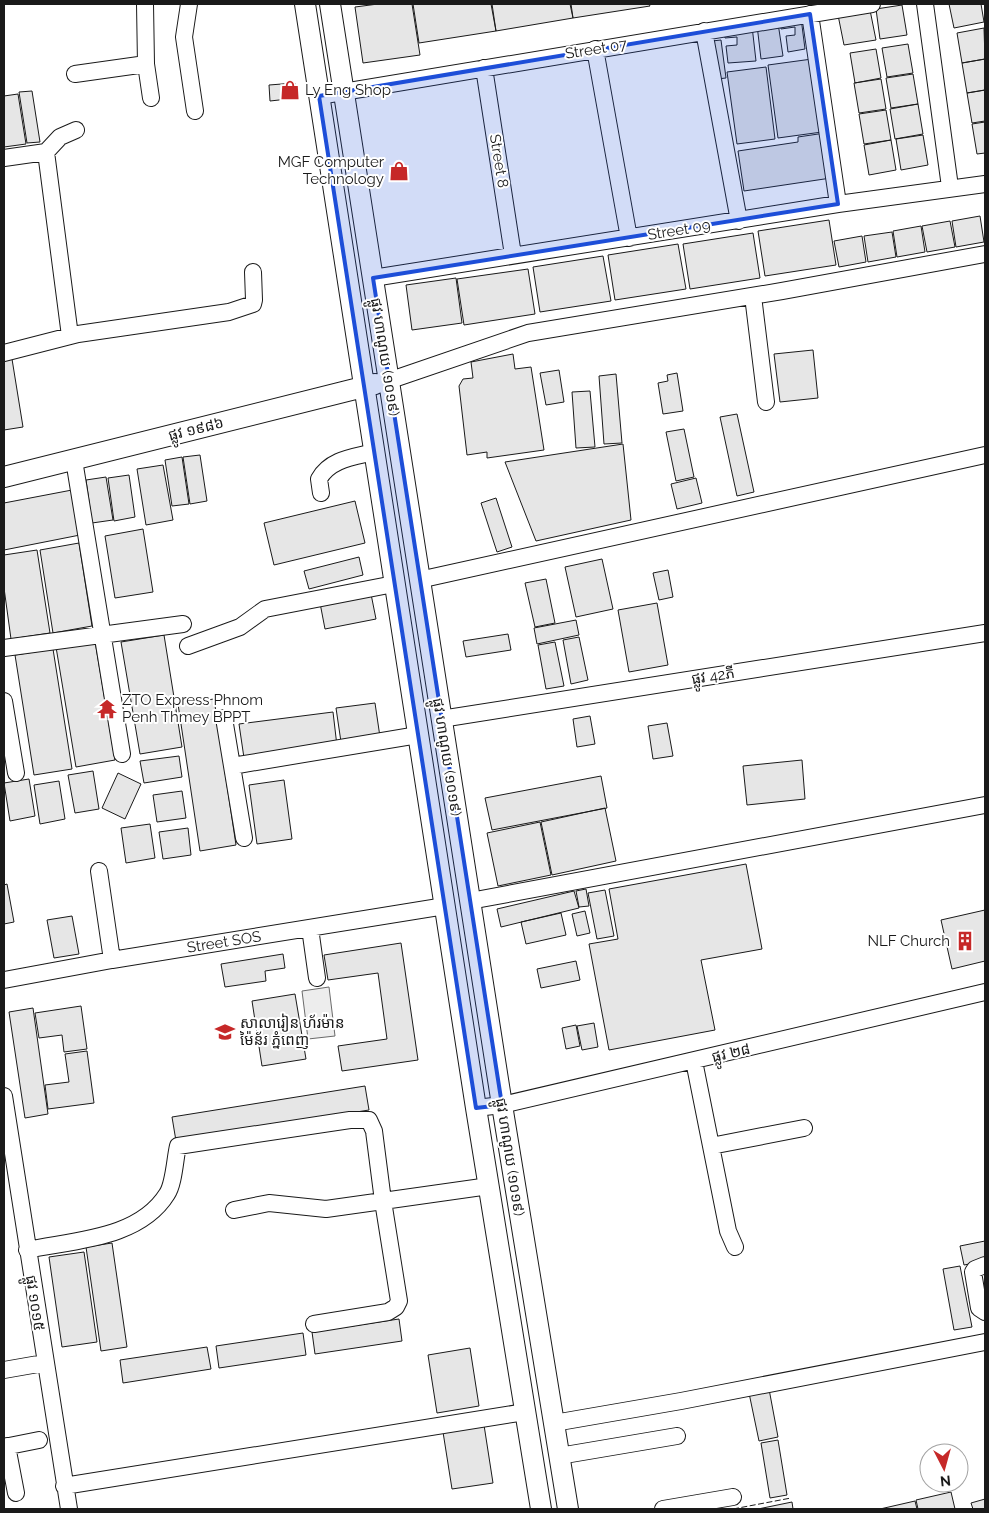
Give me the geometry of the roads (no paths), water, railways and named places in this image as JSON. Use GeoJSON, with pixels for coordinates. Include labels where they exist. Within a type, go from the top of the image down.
{"type":"FeatureCollection","features":[{"type":"Feature","properties":{"kind":"main road","name":"ផ្លូវ ហាណូយ (១០១៩)"},"geometry":{"type":"LineString","coordinates":[[305,4],[488,1186],[541,1509]]}},
{"type":"Feature","properties":{"kind":"main road","name":"ផ្លូវ ហាណូយ (១០១៩)"},"geometry":{"type":"LineString","coordinates":[[330,4],[502,1105],[568,1507]]}},
{"type":"Feature","properties":{"kind":"main road","name":"ផ្លូវ ១៩៨៦"},"geometry":{"type":"LineString","coordinates":[[4,477],[363,388],[388,380]]}},
{"type":"Feature","properties":{"kind":"street"},"geometry":{"type":"LineString","coordinates":[[145,4],[146,64],[151,98]]}},
{"type":"Feature","properties":{"kind":"street"},"geometry":{"type":"LineString","coordinates":[[188,4],[184,37],[195,111]]}},
{"type":"Feature","properties":{"kind":"street","name":"Street 07"},"geometry":{"type":"LineString","coordinates":[[319,96],[872,4]]}},
{"type":"Feature","properties":{"kind":"street"},"geometry":{"type":"LineString","coordinates":[[925,4],[950,187]]}},
{"type":"Feature","properties":{"kind":"street"},"geometry":{"type":"LineString","coordinates":[[810,14],[838,204]]}},
{"type":"Feature","properties":{"kind":"street"},"geometry":{"type":"LineString","coordinates":[[704,31],[739,220]]}},
{"type":"Feature","properties":{"kind":"street"},"geometry":{"type":"LineString","coordinates":[[595,49],[629,238]]}},
{"type":"Feature","properties":{"kind":"street"},"geometry":{"type":"LineString","coordinates":[[75,74],[146,64]]}},
{"type":"Feature","properties":{"kind":"street","name":"Street 8"},"geometry":{"type":"LineString","coordinates":[[484,68],[514,255]]}},
{"type":"Feature","properties":{"kind":"street"},"geometry":{"type":"LineString","coordinates":[[4,158],[46,152],[60,136],[76,130]]}},
{"type":"Feature","properties":{"kind":"street"},"geometry":{"type":"LineString","coordinates":[[46,152],[70,336]]}},
{"type":"Feature","properties":{"kind":"street","name":"Street 09"},"geometry":{"type":"LineString","coordinates":[[373,278],[838,204],[950,187],[985,184]]}},
{"type":"Feature","properties":{"kind":"street"},"geometry":{"type":"LineString","coordinates":[[388,380],[528,333],[753,296],[985,254]]}},
{"type":"Feature","properties":{"kind":"street"},"geometry":{"type":"LineString","coordinates":[[4,353],[70,336],[229,312],[247,307],[253,304],[254,300],[253,272]]}},
{"type":"Feature","properties":{"kind":"street"},"geometry":{"type":"LineString","coordinates":[[753,296],[766,402]]}},
{"type":"Feature","properties":{"kind":"street"},"geometry":{"type":"LineString","coordinates":[[321,494],[320,479],[332,465],[342,459],[374,452]]}},
{"type":"Feature","properties":{"kind":"street"},"geometry":{"type":"LineString","coordinates":[[419,580],[985,454]]}},
{"type":"Feature","properties":{"kind":"street"},"geometry":{"type":"LineString","coordinates":[[74,460],[104,634],[122,754]]}},
{"type":"Feature","properties":{"kind":"street"},"geometry":{"type":"LineString","coordinates":[[188,646],[240,627],[265,610],[394,584]]}},
{"type":"Feature","properties":{"kind":"street"},"geometry":{"type":"LineString","coordinates":[[4,648],[183,624]]}},
{"type":"Feature","properties":{"kind":"street","name":"ផ្លូវ 42ភី"},"geometry":{"type":"LineString","coordinates":[[441,719],[985,632]]}},
{"type":"Feature","properties":{"kind":"street"},"geometry":{"type":"LineString","coordinates":[[4,701],[16,773]]}},
{"type":"Feature","properties":{"kind":"street"},"geometry":{"type":"LineString","coordinates":[[224,718],[244,838]]}},
{"type":"Feature","properties":{"kind":"street"},"geometry":{"type":"LineString","coordinates":[[232,766],[418,735]]}},
{"type":"Feature","properties":{"kind":"street"},"geometry":{"type":"LineString","coordinates":[[470,901],[985,805]]}},
{"type":"Feature","properties":{"kind":"street"},"geometry":{"type":"LineString","coordinates":[[99,871],[112,960]]}},
{"type":"Feature","properties":{"kind":"street","name":"Street SOS"},"geometry":{"type":"LineString","coordinates":[[4,980],[112,960],[445,906]]}},
{"type":"Feature","properties":{"kind":"street"},"geometry":{"type":"LineString","coordinates":[[310,928],[317,978]]}},
{"type":"Feature","properties":{"kind":"street","name":"ផ្លូវ ២៨"},"geometry":{"type":"LineString","coordinates":[[476,1108],[502,1105],[985,992]]}},
{"type":"Feature","properties":{"kind":"street"},"geometry":{"type":"LineString","coordinates":[[694,1061],[728,1231],[735,1247]]}},
{"type":"Feature","properties":{"kind":"street","name":"ផ្លូវ ១០១៥"},"geometry":{"type":"LineString","coordinates":[[4,1096],[11,1202],[27,1250],[68,1509]]}},
{"type":"Feature","properties":{"kind":"street"},"geometry":{"type":"LineString","coordinates":[[27,1250],[117,1232],[152,1214],[169,1192],[178,1146],[350,1120],[369,1120],[374,1131],[399,1301],[396,1307],[388,1312],[314,1324]]}},
{"type":"Feature","properties":{"kind":"street"},"geometry":{"type":"LineString","coordinates":[[710,1146],[804,1128]]}},
{"type":"Feature","properties":{"kind":"street"},"geometry":{"type":"LineString","coordinates":[[234,1210],[269,1203],[326,1209],[488,1186]]}},
{"type":"Feature","properties":{"kind":"street"},"geometry":{"type":"LineString","coordinates":[[985,1264],[973,1272],[980,1308],[985,1312]]}},
{"type":"Feature","properties":{"kind":"street"},"geometry":{"type":"LineString","coordinates":[[554,1423],[681,1401],[985,1342]]}},
{"type":"Feature","properties":{"kind":"street"},"geometry":{"type":"LineString","coordinates":[[4,1370],[44,1363]]}},
{"type":"Feature","properties":{"kind":"street"},"geometry":{"type":"LineString","coordinates":[[64,1486],[525,1412]]}},
{"type":"Feature","properties":{"kind":"street"},"geometry":{"type":"LineString","coordinates":[[559,1456],[677,1436]]}},
{"type":"Feature","properties":{"kind":"street"},"geometry":{"type":"LineString","coordinates":[[16,1493],[5,1446],[39,1440]]}},
{"type":"Feature","properties":{"kind":"street"},"geometry":{"type":"LineString","coordinates":[[663,1509],[733,1498]]}},
{"type":"Feature","properties":{"kind":"street"},"geometry":{"type":"LineString","coordinates":[[546,1509],[568,1507]]}},
{"type":"Feature","properties":{"kind":"place","name":"Ly Eng Shop"},"geometry":{"type":"Point","coordinates":[290,90]}},
{"type":"Feature","properties":{"kind":"place","name":"MGF Computer Technology"},"geometry":{"type":"Point","coordinates":[399,171]}},
{"type":"Feature","properties":{"kind":"place","name":"ZTO Express Phnom Penh Thmey BPPT"},"geometry":{"type":"Point","coordinates":[107,709]}},
{"type":"Feature","properties":{"kind":"place","name":"NLF Church"},"geometry":{"type":"Point","coordinates":[965,941]}},
{"type":"Feature","properties":{"kind":"place","name":"សាលារៀន ហ័រម៉ាន ម៉ៃន័រ ភ្នំពេញ"},"geometry":{"type":"Point","coordinates":[225,1032]}}]}
